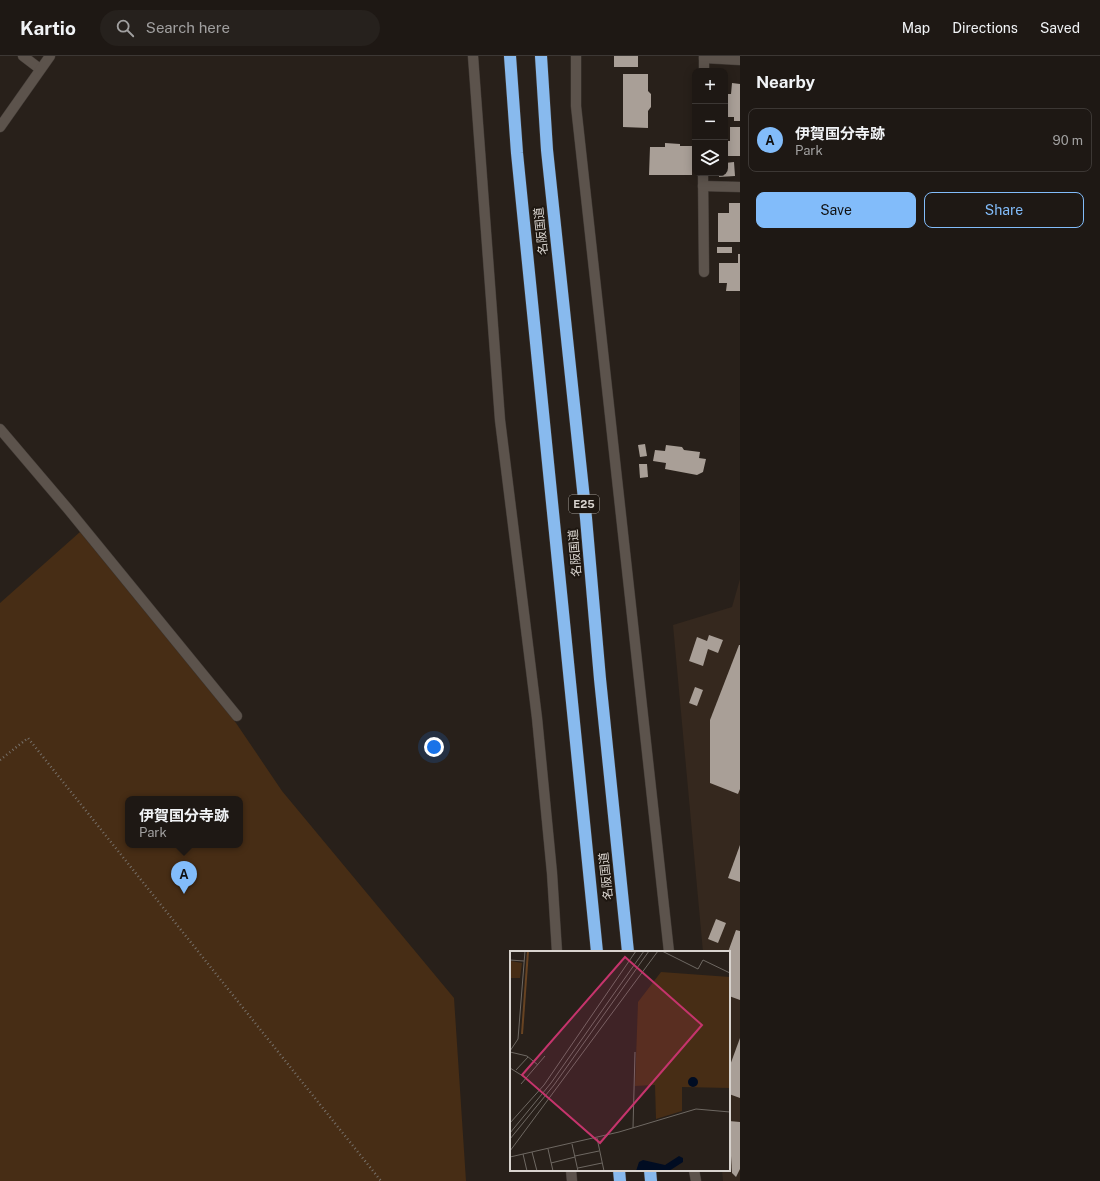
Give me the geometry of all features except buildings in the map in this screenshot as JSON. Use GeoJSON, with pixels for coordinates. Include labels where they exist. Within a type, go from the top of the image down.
{"type":"FeatureCollection","features":[{"type":"Feature","properties":{"kind":"highway","name":"名阪国道"},"geometry":{"type":"LineString","coordinates":[[510,56],[517,153],[597,951]]}},
{"type":"Feature","properties":{"kind":"highway","name":"名阪国道"},"geometry":{"type":"LineString","coordinates":[[541,56],[547,150],[586,518],[600,680],[628,951]]}},
{"type":"Feature","properties":{"kind":"highway"},"geometry":{"type":"LineString","coordinates":[[619,1171],[620,1181]]}},
{"type":"Feature","properties":{"kind":"highway"},"geometry":{"type":"LineString","coordinates":[[650,1171],[651,1181]]}},
{"type":"Feature","properties":{"kind":"street"},"geometry":{"type":"LineString","coordinates":[[23,56],[40,69]]}},
{"type":"Feature","properties":{"kind":"street"},"geometry":{"type":"LineString","coordinates":[[0,127],[50,56]]}},
{"type":"Feature","properties":{"kind":"street"},"geometry":{"type":"LineString","coordinates":[[473,56],[500,420],[537,718],[552,873],[557,951]]}},
{"type":"Feature","properties":{"kind":"street"},"geometry":{"type":"LineString","coordinates":[[576,56],[576,106],[670,951]]}},
{"type":"Feature","properties":{"kind":"street"},"geometry":{"type":"LineString","coordinates":[[704,68],[704,57],[740,60]]}},
{"type":"Feature","properties":{"kind":"street"},"geometry":{"type":"LineString","coordinates":[[703,176],[704,272]]}},
{"type":"Feature","properties":{"kind":"street"},"geometry":{"type":"LineString","coordinates":[[703,186],[740,187]]}},
{"type":"Feature","properties":{"kind":"street"},"geometry":{"type":"LineString","coordinates":[[0,429],[68,509],[237,716]]}},
{"type":"Feature","properties":{"kind":"street"},"geometry":{"type":"LineString","coordinates":[[571,1171],[572,1181]]}},
{"type":"Feature","properties":{"kind":"street"},"geometry":{"type":"LineString","coordinates":[[694,1171],[696,1181]]}},
{"type":"Feature","properties":{"kind":"path"},"geometry":{"type":"LineString","coordinates":[[0,760],[28,738],[381,1181]]}},
{"type":"Feature","properties":{"kind":"shaded area"},"geometry":{"type":"Polygon","coordinates":[[[80,532],[236,723],[282,791],[454,998],[466,1181],[0,1181],[0,603],[80,532]]]}},
{"type":"Feature","properties":{"kind":"shaded area"},"geometry":{"type":"Polygon","coordinates":[[[740,579],[740,1181],[723,1181],[722,1171],[730,1171],[730,951],[703,951],[673,625],[732,607],[740,579]]]}},
{"type":"Feature","properties":{"kind":"place","name":"伊賀国分寺跡"},"geometry":{"type":"Point","coordinates":[184,894]}}]}
